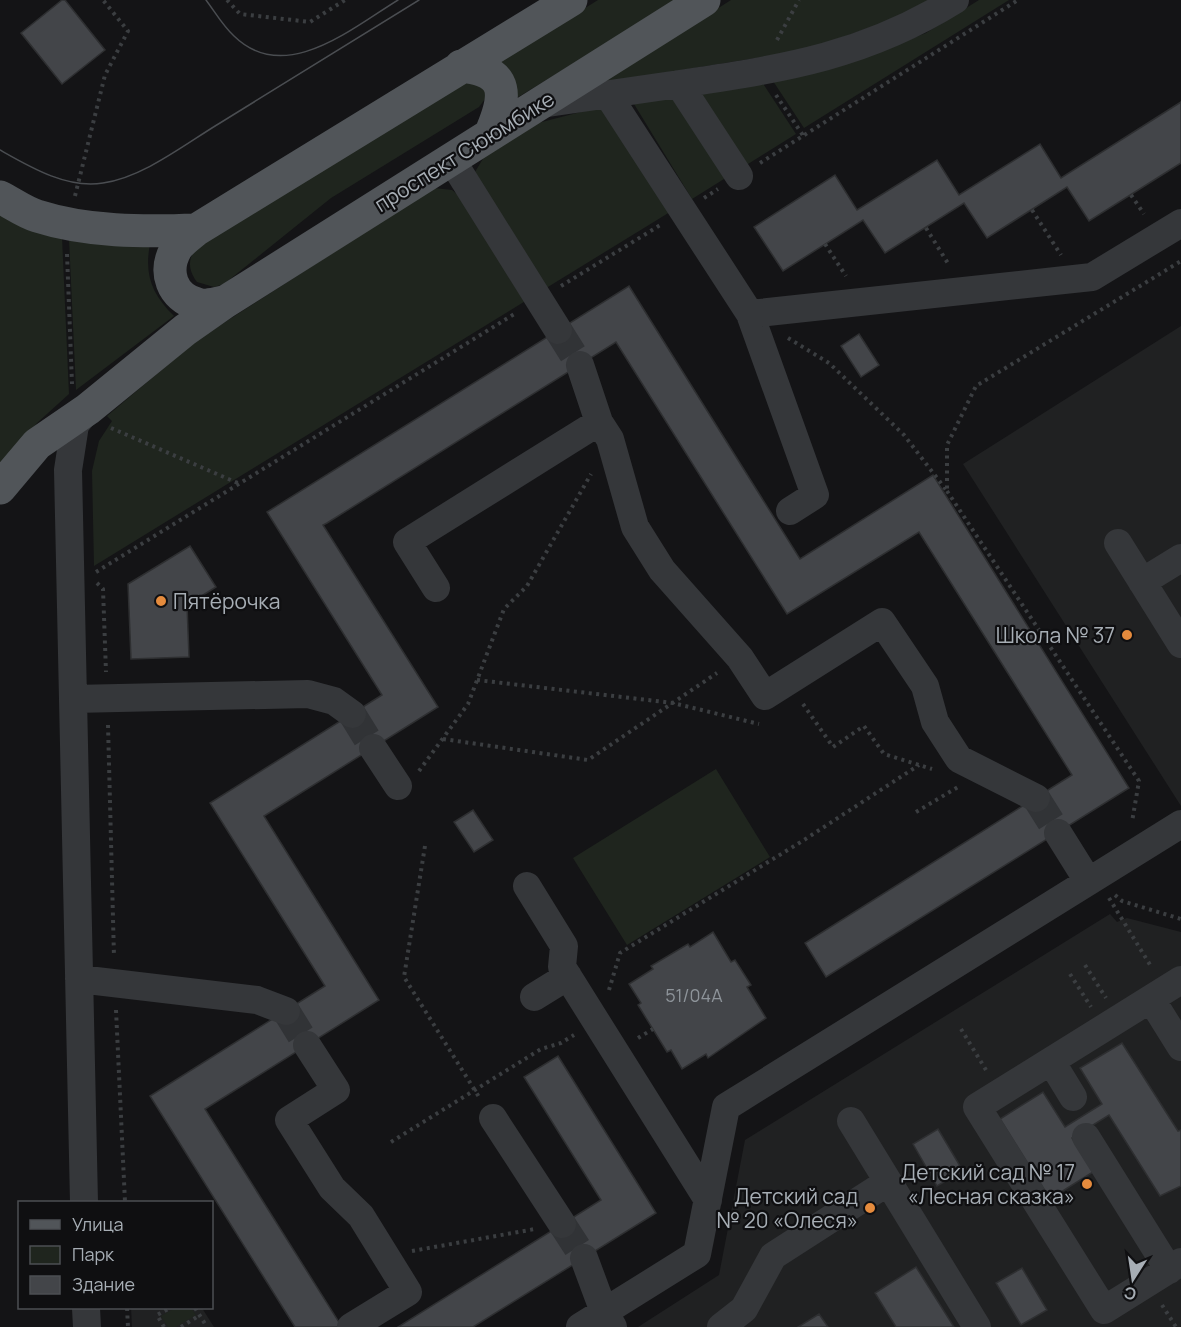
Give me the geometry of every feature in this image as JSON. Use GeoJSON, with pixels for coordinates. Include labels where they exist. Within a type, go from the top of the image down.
{"type":"FeatureCollection","features":[{"type":"Feature","properties":{"kind":"main road"},"geometry":{"type":"LineString","coordinates":[[225,302],[199,305],[181,297],[170,281],[169,264],[177,248],[195,230],[571,0]]}},
{"type":"Feature","properties":{"kind":"main road","name":"проспект Сююмбике"},"geometry":{"type":"LineString","coordinates":[[0,488],[37,444],[88,409],[185,330],[225,302],[704,0]]}},
{"type":"Feature","properties":{"kind":"main road"},"geometry":{"type":"LineString","coordinates":[[461,66],[480,68],[494,78],[502,90],[502,106],[489,135]]}},
{"type":"Feature","properties":{"kind":"main road"},"geometry":{"type":"LineString","coordinates":[[0,196],[35,216],[68,224],[147,232],[195,230]]}},
{"type":"Feature","properties":{"kind":"street"},"geometry":{"type":"LineString","coordinates":[[539,104],[809,63],[865,44],[921,21],[956,0]]}},
{"type":"Feature","properties":{"kind":"street"},"geometry":{"type":"LineString","coordinates":[[679,84],[739,176]]}},
{"type":"Feature","properties":{"kind":"street"},"geometry":{"type":"LineString","coordinates":[[608,95],[750,315],[815,495],[790,511]]}},
{"type":"Feature","properties":{"kind":"street"},"geometry":{"type":"LineString","coordinates":[[451,159],[558,330]]}},
{"type":"Feature","properties":{"kind":"street"},"geometry":{"type":"LineString","coordinates":[[750,315],[1092,277],[1181,223]]}},
{"type":"Feature","properties":{"kind":"street"},"geometry":{"type":"LineString","coordinates":[[580,364],[635,527],[662,570],[740,658],[765,696],[882,622],[925,686],[935,722],[959,759],[1036,798]]}},
{"type":"Feature","properties":{"kind":"street"},"geometry":{"type":"LineString","coordinates":[[84,1201],[68,470],[75,425],[88,409]]}},
{"type":"Feature","properties":{"kind":"street"},"geometry":{"type":"LineString","coordinates":[[436,588],[407,542],[604,430]]}},
{"type":"Feature","properties":{"kind":"street"},"geometry":{"type":"LineString","coordinates":[[1118,543],[1181,644]]}},
{"type":"Feature","properties":{"kind":"street"},"geometry":{"type":"LineString","coordinates":[[1142,582],[1181,558]]}},
{"type":"Feature","properties":{"kind":"street"},"geometry":{"type":"LineString","coordinates":[[73,699],[308,694],[334,701],[352,714]]}},
{"type":"Feature","properties":{"kind":"street"},"geometry":{"type":"LineString","coordinates":[[374,748],[407,781]]}},
{"type":"Feature","properties":{"kind":"street"},"geometry":{"type":"LineString","coordinates":[[580,1327],[609,1320],[697,1254],[726,1107],[1181,824]]}},
{"type":"Feature","properties":{"kind":"street"},"geometry":{"type":"LineString","coordinates":[[1058,833],[1092,879]]}},
{"type":"Feature","properties":{"kind":"street"},"geometry":{"type":"LineString","coordinates":[[526,886],[564,946],[562,967],[708,1200]]}},
{"type":"Feature","properties":{"kind":"street"},"geometry":{"type":"LineString","coordinates":[[534,997],[568,976]]}},
{"type":"Feature","properties":{"kind":"street"},"geometry":{"type":"LineString","coordinates":[[79,979],[257,1000],[286,1011]]}},
{"type":"Feature","properties":{"kind":"street"},"geometry":{"type":"LineString","coordinates":[[1086,1137],[1175,1266],[1104,1310],[977,1107],[1166,989],[1181,1047]]}},
{"type":"Feature","properties":{"kind":"street"},"geometry":{"type":"LineString","coordinates":[[307,1045],[336,1090],[289,1120],[332,1188],[361,1216],[408,1292],[351,1327]]}},
{"type":"Feature","properties":{"kind":"street"},"geometry":{"type":"LineString","coordinates":[[1051,1061],[1073,1097]]}},
{"type":"Feature","properties":{"kind":"street"},"geometry":{"type":"LineString","coordinates":[[493,1118],[562,1224]]}},
{"type":"Feature","properties":{"kind":"street"},"geometry":{"type":"LineString","coordinates":[[851,1121],[977,1327]]}},
{"type":"Feature","properties":{"kind":"street"},"geometry":{"type":"LineString","coordinates":[[722,1327],[744,1309],[773,1256],[888,1182]]}},
{"type":"Feature","properties":{"kind":"street"},"geometry":{"type":"LineString","coordinates":[[584,1258],[609,1320]]}},
{"type":"Feature","properties":{"kind":"street"},"geometry":{"type":"LineString","coordinates":[[86,1309],[87,1327]]}},
{"type":"Feature","properties":{"kind":"path"},"geometry":{"type":"LineString","coordinates":[[75,199],[105,75],[128,31],[103,0]]}},
{"type":"Feature","properties":{"kind":"path"},"geometry":{"type":"LineString","coordinates":[[227,0],[240,14],[310,22],[345,0]]}},
{"type":"Feature","properties":{"kind":"path"},"geometry":{"type":"LineString","coordinates":[[772,49],[799,0]]}},
{"type":"Feature","properties":{"kind":"path"},"geometry":{"type":"LineString","coordinates":[[774,91],[804,137]]}},
{"type":"Feature","properties":{"kind":"path"},"geometry":{"type":"LineString","coordinates":[[1032,210],[1077,280]]}},
{"type":"Feature","properties":{"kind":"path"},"geometry":{"type":"LineString","coordinates":[[926,228],[966,290]]}},
{"type":"Feature","properties":{"kind":"path"},"geometry":{"type":"LineString","coordinates":[[825,244],[862,302]]}},
{"type":"Feature","properties":{"kind":"path"},"geometry":{"type":"LineString","coordinates":[[67,248],[88,409],[240,484]]}},
{"type":"Feature","properties":{"kind":"path"},"geometry":{"type":"LineString","coordinates":[[947,491],[947,445],[976,386],[1181,261]]}},
{"type":"Feature","properties":{"kind":"path"},"geometry":{"type":"LineString","coordinates":[[750,315],[828,363],[904,435],[947,491],[1139,781],[1125,859]]}},
{"type":"Feature","properties":{"kind":"path"},"geometry":{"type":"LineString","coordinates":[[407,781],[468,704],[504,609],[527,586],[604,430]]}},
{"type":"Feature","properties":{"kind":"path"},"geometry":{"type":"LineString","coordinates":[[443,738],[588,760],[740,658]]}},
{"type":"Feature","properties":{"kind":"path"},"geometry":{"type":"LineString","coordinates":[[477,680],[673,703]]}},
{"type":"Feature","properties":{"kind":"path"},"geometry":{"type":"LineString","coordinates":[[806,708],[833,747],[864,726],[884,754],[939,771]]}},
{"type":"Feature","properties":{"kind":"path"},"geometry":{"type":"LineString","coordinates":[[107,721],[115,969]]}},
{"type":"Feature","properties":{"kind":"path"},"geometry":{"type":"LineString","coordinates":[[391,1142],[541,1049],[561,1043],[602,1018],[620,953],[804,840],[919,765]]}},
{"type":"Feature","properties":{"kind":"path"},"geometry":{"type":"LineString","coordinates":[[916,812],[985,772]]}},
{"type":"Feature","properties":{"kind":"path"},"geometry":{"type":"LineString","coordinates":[[425,846],[404,977],[493,1118]]}},
{"type":"Feature","properties":{"kind":"path"},"geometry":{"type":"LineString","coordinates":[[1092,879],[1122,902],[1181,919]]}},
{"type":"Feature","properties":{"kind":"path"},"geometry":{"type":"LineString","coordinates":[[1092,879],[1166,989]]}},
{"type":"Feature","properties":{"kind":"path"},"geometry":{"type":"LineString","coordinates":[[1085,965],[1111,1023]]}},
{"type":"Feature","properties":{"kind":"path"},"geometry":{"type":"LineString","coordinates":[[1070,974],[1111,1023]]}},
{"type":"Feature","properties":{"kind":"path"},"geometry":{"type":"LineString","coordinates":[[116,1005],[125,1201]]}},
{"type":"Feature","properties":{"kind":"path"},"geometry":{"type":"LineString","coordinates":[[961,1029],[1000,1093]]}},
{"type":"Feature","properties":{"kind":"path"},"geometry":{"type":"LineString","coordinates":[[386,1256],[562,1224]]}},
{"type":"Feature","properties":{"kind":"path"},"geometry":{"type":"LineString","coordinates":[[127,1309],[128,1327]]}},
{"type":"Feature","properties":{"kind":"path"},"geometry":{"type":"LineString","coordinates":[[164,1327],[157,1315],[168,1309]]}},
{"type":"Feature","properties":{"kind":"path"},"geometry":{"type":"LineString","coordinates":[[196,1309],[207,1327]]}},
{"type":"Feature","properties":{"kind":"path"},"geometry":{"type":"LineString","coordinates":[[181,1327],[200,1315]]}},
{"type":"Feature","properties":{"kind":"shaded area","name":"Школа № 37"},"geometry":{"type":"Polygon","coordinates":[[[1181,326],[1181,806],[963,464],[1181,326]]]}},
{"type":"Feature","properties":{"kind":"shaded area"},"geometry":{"type":"Polygon","coordinates":[[[1110,914],[1117,922],[1127,918],[1181,932],[1181,1327],[638,1327],[719,1275],[745,1140],[1110,914]]]}},
{"type":"Feature","properties":{"kind":"shaded area"},"geometry":{"type":"Polygon","coordinates":[[[131,1309],[203,1309],[214,1327],[132,1327],[131,1309]]]}},
{"type":"Feature","properties":{"kind":"green space"},"geometry":{"type":"Polygon","coordinates":[[[598,0],[678,0],[515,99],[494,65],[598,0]]]}},
{"type":"Feature","properties":{"kind":"green space"},"geometry":{"type":"Polygon","coordinates":[[[731,0],[933,0],[914,12],[806,50],[601,83],[731,0]]]}},
{"type":"Feature","properties":{"kind":"green space"},"geometry":{"type":"Polygon","coordinates":[[[979,0],[1009,0],[804,128],[773,81],[868,56],[926,33],[979,0]]]}},
{"type":"Feature","properties":{"kind":"green space"},"geometry":{"type":"Polygon","coordinates":[[[468,79],[485,83],[485,99],[479,107],[331,198],[224,284],[214,287],[197,282],[190,263],[198,244],[468,79]]]}},
{"type":"Feature","properties":{"kind":"green space"},"geometry":{"type":"Polygon","coordinates":[[[762,82],[796,134],[740,169],[700,93],[762,82]]]}},
{"type":"Feature","properties":{"kind":"green space"},"geometry":{"type":"Polygon","coordinates":[[[674,97],[732,174],[692,199],[634,104],[674,97]]]}},
{"type":"Feature","properties":{"kind":"green space"},"geometry":{"type":"Polygon","coordinates":[[[596,108],[603,109],[670,212],[543,290],[475,172],[484,157],[538,123],[596,108]]]}},
{"type":"Feature","properties":{"kind":"green space"},"geometry":{"type":"Polygon","coordinates":[[[434,188],[452,190],[458,195],[527,300],[94,566],[92,471],[99,441],[112,421],[107,416],[197,340],[434,188]]]}},
{"type":"Feature","properties":{"kind":"green space"},"geometry":{"type":"Polygon","coordinates":[[[0,213],[62,237],[69,394],[37,423],[0,466],[0,213]]]}},
{"type":"Feature","properties":{"kind":"green space"},"geometry":{"type":"Polygon","coordinates":[[[69,239],[150,244],[149,275],[155,292],[174,316],[76,390],[69,239]]]}},
{"type":"Feature","properties":{"kind":"green space"},"geometry":{"type":"Polygon","coordinates":[[[716,769],[770,857],[627,945],[573,858],[716,769]]]}},
{"type":"Feature","properties":{"kind":"green space"},"geometry":{"type":"Polygon","coordinates":[[[173,1309],[192,1309],[196,1315],[176,1327],[168,1327],[161,1316],[173,1309]]]}},
{"type":"Feature","properties":{"kind":"building"},"geometry":{"type":"Polygon","coordinates":[[[62,0],[65,0],[105,50],[62,84],[21,33],[62,0]]]}},
{"type":"Feature","properties":{"kind":"building"},"geometry":{"type":"Polygon","coordinates":[[[1181,102],[1181,163],[1089,221],[1067,187],[987,238],[964,203],[885,253],[863,220],[783,271],[754,227],[835,175],[857,210],[937,160],[959,195],[1040,144],[1061,178],[1181,102]]]}},
{"type":"Feature","properties":{"kind":"building"},"geometry":{"type":"Polygon","coordinates":[[[629,286],[800,559],[933,475],[1129,788],[826,977],[805,943],[1072,775],[919,532],[787,614],[616,342],[323,525],[438,707],[264,816],[379,1000],[205,1109],[342,1327],[295,1327],[150,1096],[325,986],[210,803],[382,695],[267,512],[629,286]]]}},
{"type":"Feature","properties":{"kind":"building"},"geometry":{"type":"Polygon","coordinates":[[[859,334],[879,365],[861,377],[841,346],[859,334]]]}},
{"type":"Feature","properties":{"kind":"building"},"geometry":{"type":"Polygon","coordinates":[[[190,546],[216,587],[187,605],[189,657],[131,659],[128,584],[190,546]]]}},
{"type":"Feature","properties":{"kind":"building"},"geometry":{"type":"Polygon","coordinates":[[[473,810],[493,840],[474,852],[454,822],[473,810]]]}},
{"type":"Feature","properties":{"kind":"building"},"geometry":{"type":"Polygon","coordinates":[[[713,932],[731,962],[735,960],[751,985],[747,987],[766,1018],[708,1058],[706,1054],[682,1069],[671,1050],[667,1052],[638,1005],[641,1003],[629,984],[653,969],[651,966],[688,944],[690,947],[713,932]]]}},
{"type":"Feature","properties":{"kind":"building"},"geometry":{"type":"Polygon","coordinates":[[[1122,1043],[1178,1131],[1181,1130],[1181,1186],[1160,1196],[1109,1115],[1072,1138],[1093,1172],[1050,1199],[1000,1119],[1043,1092],[1065,1127],[1102,1104],[1080,1068],[1122,1043]]]}},
{"type":"Feature","properties":{"kind":"building"},"geometry":{"type":"Polygon","coordinates":[[[558,1056],[656,1213],[473,1327],[398,1327],[601,1200],[524,1077],[558,1056]]]}},
{"type":"Feature","properties":{"kind":"building"},"geometry":{"type":"Polygon","coordinates":[[[938,1129],[963,1171],[937,1186],[913,1144],[938,1129]]]}},
{"type":"Feature","properties":{"kind":"building"},"geometry":{"type":"Polygon","coordinates":[[[916,1267],[954,1327],[896,1327],[875,1293],[916,1267]]]}},
{"type":"Feature","properties":{"kind":"building"},"geometry":{"type":"Polygon","coordinates":[[[1022,1268],[1047,1310],[1021,1325],[996,1283],[1022,1268]]]}},
{"type":"Feature","properties":{"kind":"building"},"geometry":{"type":"Polygon","coordinates":[[[819,1314],[828,1327],[798,1327],[819,1314]]]}},
{"type":"Feature","properties":{"kind":"tunnel"},"geometry":{"type":"LineString","coordinates":[[558,330],[580,365]]}},
{"type":"Feature","properties":{"kind":"tunnel"},"geometry":{"type":"LineString","coordinates":[[352,714],[373,748]]}},
{"type":"Feature","properties":{"kind":"tunnel"},"geometry":{"type":"LineString","coordinates":[[1036,798],[1058,833]]}},
{"type":"Feature","properties":{"kind":"tunnel"},"geometry":{"type":"LineString","coordinates":[[286,1011],[307,1045]]}},
{"type":"Feature","properties":{"kind":"tunnel"},"geometry":{"type":"LineString","coordinates":[[562,1224],[584,1258]]}},
{"type":"Feature","properties":{"kind":"tram line"},"geometry":{"type":"LineString","coordinates":[[206,0],[234,36],[254,50],[275,55],[296,54],[318,47],[339,37],[398,0]]}},
{"type":"Feature","properties":{"kind":"tram line"},"geometry":{"type":"LineString","coordinates":[[0,150],[63,180],[89,184],[118,180],[164,159],[419,0]]}},
{"type":"Feature","properties":{"kind":"place","name":"Пятёрочка"},"geometry":{"type":"Point","coordinates":[161,601]}},
{"type":"Feature","properties":{"kind":"place","name":"Школа № 37"},"geometry":{"type":"Point","coordinates":[1127,635]}},
{"type":"Feature","properties":{"kind":"place","name":"Детский сад № 17 «Лесная сказка»"},"geometry":{"type":"Point","coordinates":[1087,1184]}},
{"type":"Feature","properties":{"kind":"place","name":"Детский сад № 20 «Олеся»"},"geometry":{"type":"Point","coordinates":[870,1208]}}]}
